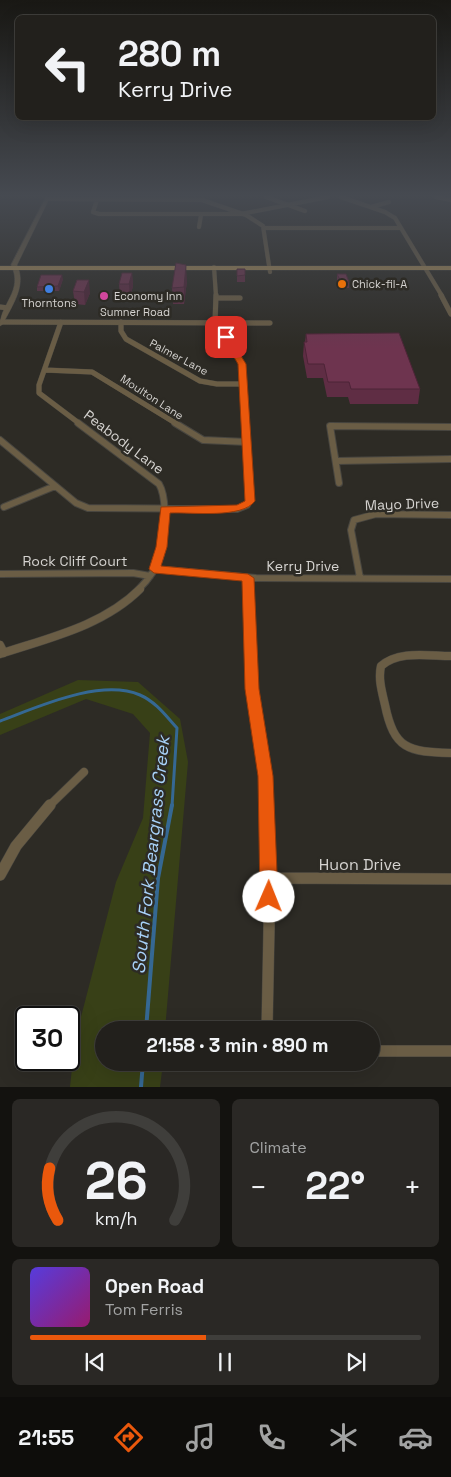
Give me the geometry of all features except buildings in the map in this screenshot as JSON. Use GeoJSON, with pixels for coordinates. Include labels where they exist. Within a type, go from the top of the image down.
{"type":"FeatureCollection","features":[{"type":"Feature","properties":{"kind":"main road"},"geometry":{"type":"LineString","coordinates":[[0,268],[16,270],[428,270],[451,268]]}},
{"type":"Feature","properties":{"kind":"main road"},"geometry":{"type":"LineString","coordinates":[[0,273],[16,270]]}},
{"type":"Feature","properties":{"kind":"main road"},"geometry":{"type":"LineString","coordinates":[[428,270],[451,272]]}},
{"type":"Feature","properties":{"kind":"street"},"geometry":{"type":"LineString","coordinates":[[0,323],[17,290],[14,264],[22,248]]}},
{"type":"Feature","properties":{"kind":"street"},"geometry":{"type":"LineString","coordinates":[[266,248],[269,270]]}},
{"type":"Feature","properties":{"kind":"street"},"geometry":{"type":"LineString","coordinates":[[413,248],[428,270],[451,314]]}},
{"type":"Feature","properties":{"kind":"street"},"geometry":{"type":"LineString","coordinates":[[0,440],[76,503],[88,508],[237,509],[247,505],[250,498],[241,359],[215,322],[214,270]]}},
{"type":"Feature","properties":{"kind":"street"},"geometry":{"type":"LineString","coordinates":[[216,298],[240,298]]}},
{"type":"Feature","properties":{"kind":"street"},"geometry":{"type":"LineString","coordinates":[[0,307],[8,308]]}},
{"type":"Feature","properties":{"kind":"street","name":"Peabody Lane"},"geometry":{"type":"LineString","coordinates":[[1,651],[104,616],[123,604],[150,576],[162,547],[164,492],[159,484],[42,397],[38,389],[61,322]]}},
{"type":"Feature","properties":{"kind":"street","name":"Palmer Lane"},"geometry":{"type":"LineString","coordinates":[[121,322],[121,331],[126,339],[200,381],[217,384],[244,384]]}},
{"type":"Feature","properties":{"kind":"street","name":"Sumner Road"},"geometry":{"type":"LineString","coordinates":[[0,323],[270,322]]}},
{"type":"Feature","properties":{"kind":"street","name":"Moulton Lane"},"geometry":{"type":"LineString","coordinates":[[45,370],[92,372],[196,437],[209,442],[247,442]]}},
{"type":"Feature","properties":{"kind":"street"},"geometry":{"type":"LineString","coordinates":[[339,484],[330,426],[451,427]]}},
{"type":"Feature","properties":{"kind":"street"},"geometry":{"type":"LineString","coordinates":[[336,461],[451,459]]}},
{"type":"Feature","properties":{"kind":"street"},"geometry":{"type":"LineString","coordinates":[[4,507],[55,486]]}},
{"type":"Feature","properties":{"kind":"street","name":"Mayo Drive"},"geometry":{"type":"LineString","coordinates":[[360,578],[351,530],[352,523],[356,518],[372,514],[451,515]]}},
{"type":"Feature","properties":{"kind":"street","name":"Kerry Drive"},"geometry":{"type":"LineString","coordinates":[[154,569],[248,578],[451,578]]}},
{"type":"Feature","properties":{"kind":"street","name":"Rock Cliff Court"},"geometry":{"type":"LineString","coordinates":[[0,574],[133,573],[150,576]]}},
{"type":"Feature","properties":{"kind":"street"},"geometry":{"type":"LineString","coordinates":[[248,578],[252,689],[266,776],[270,878],[267,1021]]}},
{"type":"Feature","properties":{"kind":"street"},"geometry":{"type":"LineString","coordinates":[[451,656],[402,656],[389,659],[381,666],[380,670],[391,733],[400,744],[419,752],[451,753]]}},
{"type":"Feature","properties":{"kind":"street"},"geometry":{"type":"LineString","coordinates":[[0,875],[19,842],[34,823],[84,772]]}},
{"type":"Feature","properties":{"kind":"street","name":"Huon Drive"},"geometry":{"type":"LineString","coordinates":[[270,878],[451,879]]}},
{"type":"Feature","properties":{"kind":"street"},"geometry":{"type":"LineString","coordinates":[[380,1050],[451,1051]]}},
{"type":"Feature","properties":{"kind":"green space"},"geometry":{"type":"Polygon","coordinates":[[[78,680],[138,682],[180,719],[188,762],[166,1021],[95,1021],[95,1071],[162,1071],[160,1087],[70,1087],[72,1071],[80,1071],[80,1021],[116,882],[143,818],[150,733],[133,714],[86,699],[0,735],[0,714],[78,680]]]}},
{"type":"Feature","properties":{"kind":"waterway","name":"South Fork Beargrass Creek"},"geometry":{"type":"LineString","coordinates":[[0,721],[50,702],[88,692],[107,690],[124,691],[140,695],[156,705],[177,728],[172,806]]}},
{"type":"Feature","properties":{"kind":"waterway","name":"South Fork Beargrass Creek"},"geometry":{"type":"LineString","coordinates":[[147,1021],[158,878],[172,805]]}},
{"type":"Feature","properties":{"kind":"waterway","name":"South Fork Beargrass Creek"},"geometry":{"type":"LineString","coordinates":[[141,1087],[142,1071]]}},
{"type":"Feature","properties":{"kind":"place","name":"Chick-fil-A"},"geometry":{"type":"Point","coordinates":[342,284]}},
{"type":"Feature","properties":{"kind":"place","name":"Thorntons"},"geometry":{"type":"Point","coordinates":[49,289]}},
{"type":"Feature","properties":{"kind":"place","name":"Economy Inn"},"geometry":{"type":"Point","coordinates":[104,296]}},
{"type":"Feature","properties":{"kind":"route"},"geometry":{"type":"LineString","coordinates":[[226,337],[237,352],[242,364],[250,501],[244,507],[237,509],[164,510],[162,547],[154,569],[168,572],[248,578],[252,689],[266,776],[269,897]]}}]}
